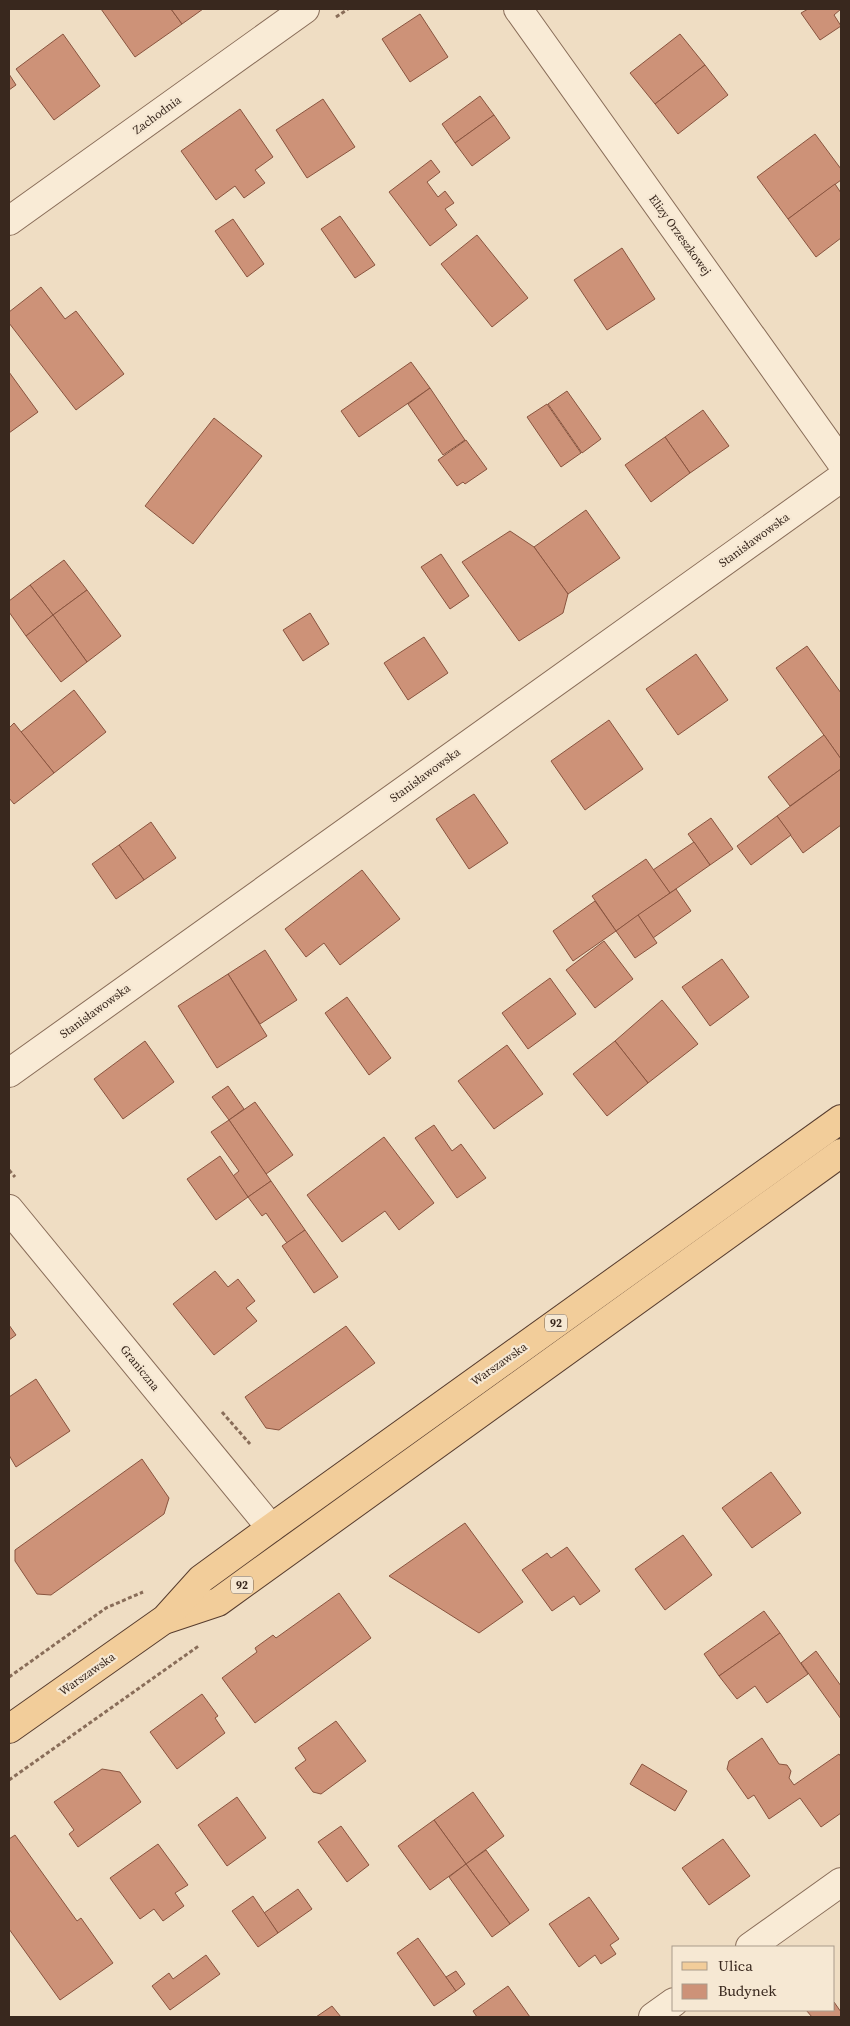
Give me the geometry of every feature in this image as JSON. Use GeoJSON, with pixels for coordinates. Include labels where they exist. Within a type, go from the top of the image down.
{"type":"FeatureCollection","features":[{"type":"Feature","properties":{"kind":"main road","name":"Warszawska"},"geometry":{"type":"LineString","coordinates":[[9,1729],[165,1620],[201,1579],[841,1119]]}},
{"type":"Feature","properties":{"kind":"main road","name":"Warszawska"},"geometry":{"type":"LineString","coordinates":[[165,1620],[218,1602],[841,1153]]}},
{"type":"Feature","properties":{"kind":"street","name":"Zachodnia"},"geometry":{"type":"LineString","coordinates":[[9,221],[305,9]]}},
{"type":"Feature","properties":{"kind":"street","name":"Elizy Orzeszkowej"},"geometry":{"type":"LineString","coordinates":[[518,9],[841,462]]}},
{"type":"Feature","properties":{"kind":"street","name":"Stanisławowska"},"geometry":{"type":"LineString","coordinates":[[9,1073],[841,478]]}},
{"type":"Feature","properties":{"kind":"street","name":"Graniczna"},"geometry":{"type":"LineString","coordinates":[[9,1209],[271,1528]]}},
{"type":"Feature","properties":{"kind":"street"},"geometry":{"type":"LineString","coordinates":[[751,1946],[841,1882]]}},
{"type":"Feature","properties":{"kind":"street"},"geometry":{"type":"LineString","coordinates":[[653,2017],[672,2003]]}},
{"type":"Feature","properties":{"kind":"path"},"geometry":{"type":"LineString","coordinates":[[9,1677],[106,1608]]}},
{"type":"Feature","properties":{"kind":"building"},"geometry":{"type":"Polygon","coordinates":[[[101,9],[171,9],[182,24],[135,57],[101,9]]]}},
{"type":"Feature","properties":{"kind":"building"},"geometry":{"type":"Polygon","coordinates":[[[171,9],[203,9],[182,24],[171,9]]]}},
{"type":"Feature","properties":{"kind":"building"},"geometry":{"type":"Polygon","coordinates":[[[808,9],[841,9],[834,15],[841,26],[820,40],[801,13],[808,9]]]}},
{"type":"Feature","properties":{"kind":"building"},"geometry":{"type":"Polygon","coordinates":[[[420,14],[448,57],[410,82],[382,39],[420,14]]]}},
{"type":"Feature","properties":{"kind":"building"},"geometry":{"type":"Polygon","coordinates":[[[63,34],[100,86],[54,120],[16,69],[63,34]]]}},
{"type":"Feature","properties":{"kind":"building"},"geometry":{"type":"Polygon","coordinates":[[[680,34],[705,65],[655,104],[630,73],[680,34]]]}},
{"type":"Feature","properties":{"kind":"building"},"geometry":{"type":"Polygon","coordinates":[[[705,65],[728,95],[678,134],[655,104],[705,65]]]}},
{"type":"Feature","properties":{"kind":"building"},"geometry":{"type":"Polygon","coordinates":[[[9,74],[16,85],[9,90],[9,74]]]}},
{"type":"Feature","properties":{"kind":"building"},"geometry":{"type":"Polygon","coordinates":[[[480,96],[494,115],[455,143],[442,124],[480,96]]]}},
{"type":"Feature","properties":{"kind":"building"},"geometry":{"type":"Polygon","coordinates":[[[323,99],[355,147],[307,178],[276,130],[323,99]]]}},
{"type":"Feature","properties":{"kind":"building"},"geometry":{"type":"Polygon","coordinates":[[[240,109],[273,157],[255,170],[265,183],[244,198],[235,186],[216,200],[181,151],[240,109]]]}},
{"type":"Feature","properties":{"kind":"building"},"geometry":{"type":"Polygon","coordinates":[[[494,115],[510,138],[472,166],[455,143],[494,115]]]}},
{"type":"Feature","properties":{"kind":"building"},"geometry":{"type":"Polygon","coordinates":[[[815,134],[841,169],[841,180],[788,219],[757,177],[815,134]]]}},
{"type":"Feature","properties":{"kind":"building"},"geometry":{"type":"Polygon","coordinates":[[[431,160],[440,172],[427,182],[438,197],[445,191],[454,203],[445,209],[457,225],[430,246],[389,192],[431,160]]]}},
{"type":"Feature","properties":{"kind":"building"},"geometry":{"type":"Polygon","coordinates":[[[835,184],[841,193],[841,238],[816,257],[788,219],[835,184]]]}},
{"type":"Feature","properties":{"kind":"building"},"geometry":{"type":"Polygon","coordinates":[[[340,216],[375,265],[355,278],[321,229],[340,216]]]}},
{"type":"Feature","properties":{"kind":"building"},"geometry":{"type":"Polygon","coordinates":[[[233,219],[264,264],[247,277],[215,231],[233,219]]]}},
{"type":"Feature","properties":{"kind":"building"},"geometry":{"type":"Polygon","coordinates":[[[477,235],[528,298],[492,327],[441,264],[477,235]]]}},
{"type":"Feature","properties":{"kind":"building"},"geometry":{"type":"Polygon","coordinates":[[[622,248],[655,299],[607,330],[574,280],[622,248]]]}},
{"type":"Feature","properties":{"kind":"building"},"geometry":{"type":"Polygon","coordinates":[[[41,287],[65,319],[76,311],[124,374],[76,410],[9,323],[9,312],[41,287]]]}},
{"type":"Feature","properties":{"kind":"building"},"geometry":{"type":"Polygon","coordinates":[[[411,362],[430,388],[359,437],[341,411],[411,362]]]}},
{"type":"Feature","properties":{"kind":"building"},"geometry":{"type":"Polygon","coordinates":[[[9,372],[38,412],[9,433],[9,372]]]}},
{"type":"Feature","properties":{"kind":"building"},"geometry":{"type":"Polygon","coordinates":[[[430,388],[465,440],[443,455],[408,404],[430,388]]]}},
{"type":"Feature","properties":{"kind":"building"},"geometry":{"type":"Polygon","coordinates":[[[567,391],[601,439],[582,453],[548,404],[567,391]]]}},
{"type":"Feature","properties":{"kind":"building"},"geometry":{"type":"Polygon","coordinates":[[[547,404],[581,453],[561,467],[527,417],[547,404]]]}},
{"type":"Feature","properties":{"kind":"building"},"geometry":{"type":"Polygon","coordinates":[[[703,410],[729,446],[690,473],[665,437],[703,410]]]}},
{"type":"Feature","properties":{"kind":"building"},"geometry":{"type":"Polygon","coordinates":[[[214,418],[262,456],[193,544],[145,506],[214,418]]]}},
{"type":"Feature","properties":{"kind":"building"},"geometry":{"type":"Polygon","coordinates":[[[665,437],[690,473],[651,502],[625,465],[665,437]]]}},
{"type":"Feature","properties":{"kind":"building"},"geometry":{"type":"Polygon","coordinates":[[[466,440],[487,469],[465,484],[463,482],[457,486],[438,460],[466,440]]]}},
{"type":"Feature","properties":{"kind":"building"},"geometry":{"type":"Polygon","coordinates":[[[586,510],[620,558],[568,594],[534,547],[586,510]]]}},
{"type":"Feature","properties":{"kind":"building"},"geometry":{"type":"Polygon","coordinates":[[[510,531],[534,547],[568,594],[563,613],[519,641],[462,562],[510,531]]]}},
{"type":"Feature","properties":{"kind":"building"},"geometry":{"type":"Polygon","coordinates":[[[441,554],[469,596],[450,609],[421,567],[441,554]]]}},
{"type":"Feature","properties":{"kind":"building"},"geometry":{"type":"Polygon","coordinates":[[[64,560],[87,590],[53,615],[30,585],[64,560]]]}},
{"type":"Feature","properties":{"kind":"building"},"geometry":{"type":"Polygon","coordinates":[[[30,585],[53,615],[26,636],[9,612],[9,601],[30,585]]]}},
{"type":"Feature","properties":{"kind":"building"},"geometry":{"type":"Polygon","coordinates":[[[87,590],[121,636],[87,662],[53,615],[87,590]]]}},
{"type":"Feature","properties":{"kind":"building"},"geometry":{"type":"Polygon","coordinates":[[[310,613],[329,644],[303,661],[283,630],[310,613]]]}},
{"type":"Feature","properties":{"kind":"building"},"geometry":{"type":"Polygon","coordinates":[[[53,615],[87,662],[61,682],[26,636],[53,615]]]}},
{"type":"Feature","properties":{"kind":"building"},"geometry":{"type":"Polygon","coordinates":[[[424,637],[448,673],[408,700],[384,663],[424,637]]]}},
{"type":"Feature","properties":{"kind":"building"},"geometry":{"type":"Polygon","coordinates":[[[807,646],[841,693],[841,759],[776,668],[807,646]]]}},
{"type":"Feature","properties":{"kind":"building"},"geometry":{"type":"Polygon","coordinates":[[[696,654],[728,700],[678,735],[646,689],[696,654]]]}},
{"type":"Feature","properties":{"kind":"building"},"geometry":{"type":"Polygon","coordinates":[[[74,690],[106,732],[54,773],[21,732],[74,690]]]}},
{"type":"Feature","properties":{"kind":"building"},"geometry":{"type":"Polygon","coordinates":[[[609,720],[643,769],[585,810],[551,761],[609,720]]]}},
{"type":"Feature","properties":{"kind":"building"},"geometry":{"type":"Polygon","coordinates":[[[14,723],[54,773],[14,804],[9,798],[9,728],[14,723]]]}},
{"type":"Feature","properties":{"kind":"building"},"geometry":{"type":"Polygon","coordinates":[[[824,735],[841,759],[841,769],[790,806],[768,777],[824,735]]]}},
{"type":"Feature","properties":{"kind":"building"},"geometry":{"type":"Polygon","coordinates":[[[841,769],[841,825],[803,853],[777,816],[841,769]]]}},
{"type":"Feature","properties":{"kind":"building"},"geometry":{"type":"Polygon","coordinates":[[[474,794],[508,843],[469,869],[436,819],[474,794]]]}},
{"type":"Feature","properties":{"kind":"building"},"geometry":{"type":"Polygon","coordinates":[[[777,816],[791,835],[751,865],[737,846],[777,816]]]}},
{"type":"Feature","properties":{"kind":"building"},"geometry":{"type":"Polygon","coordinates":[[[711,818],[733,849],[710,865],[688,834],[711,818]]]}},
{"type":"Feature","properties":{"kind":"building"},"geometry":{"type":"Polygon","coordinates":[[[151,822],[176,858],[144,880],[119,845],[151,822]]]}},
{"type":"Feature","properties":{"kind":"building"},"geometry":{"type":"Polygon","coordinates":[[[694,842],[710,865],[670,893],[653,870],[694,842]]]}},
{"type":"Feature","properties":{"kind":"building"},"geometry":{"type":"Polygon","coordinates":[[[119,845],[144,880],[116,899],[92,864],[119,845]]]}},
{"type":"Feature","properties":{"kind":"building"},"geometry":{"type":"Polygon","coordinates":[[[646,859],[670,893],[616,931],[592,896],[646,859]]]}},
{"type":"Feature","properties":{"kind":"building"},"geometry":{"type":"Polygon","coordinates":[[[362,870],[400,919],[340,965],[324,943],[306,957],[285,929],[362,870]]]}},
{"type":"Feature","properties":{"kind":"building"},"geometry":{"type":"Polygon","coordinates":[[[676,889],[691,911],[653,938],[638,915],[676,889]]]}},
{"type":"Feature","properties":{"kind":"building"},"geometry":{"type":"Polygon","coordinates":[[[595,901],[616,931],[573,961],[553,931],[595,901]]]}},
{"type":"Feature","properties":{"kind":"building"},"geometry":{"type":"Polygon","coordinates":[[[638,915],[657,943],[635,958],[616,931],[638,915]]]}},
{"type":"Feature","properties":{"kind":"building"},"geometry":{"type":"Polygon","coordinates":[[[604,941],[633,979],[595,1008],[566,970],[604,941]]]}},
{"type":"Feature","properties":{"kind":"building"},"geometry":{"type":"Polygon","coordinates":[[[265,950],[297,1000],[260,1024],[228,974],[265,950]]]}},
{"type":"Feature","properties":{"kind":"building"},"geometry":{"type":"Polygon","coordinates":[[[722,959],[749,997],[710,1026],[682,987],[722,959]]]}},
{"type":"Feature","properties":{"kind":"building"},"geometry":{"type":"Polygon","coordinates":[[[228,974],[267,1036],[217,1068],[178,1006],[228,974]]]}},
{"type":"Feature","properties":{"kind":"building"},"geometry":{"type":"Polygon","coordinates":[[[550,978],[576,1014],[528,1049],[502,1013],[550,978]]]}},
{"type":"Feature","properties":{"kind":"building"},"geometry":{"type":"Polygon","coordinates":[[[347,997],[391,1058],[369,1075],[325,1013],[347,997]]]}},
{"type":"Feature","properties":{"kind":"building"},"geometry":{"type":"Polygon","coordinates":[[[662,1000],[698,1044],[648,1083],[615,1041],[662,1000]]]}},
{"type":"Feature","properties":{"kind":"building"},"geometry":{"type":"Polygon","coordinates":[[[145,1041],[174,1082],[123,1119],[94,1079],[145,1041]]]}},
{"type":"Feature","properties":{"kind":"building"},"geometry":{"type":"Polygon","coordinates":[[[615,1041],[648,1083],[607,1116],[573,1074],[615,1041]]]}},
{"type":"Feature","properties":{"kind":"building"},"geometry":{"type":"Polygon","coordinates":[[[507,1045],[543,1094],[494,1129],[458,1081],[507,1045]]]}},
{"type":"Feature","properties":{"kind":"building"},"geometry":{"type":"Polygon","coordinates":[[[228,1086],[244,1109],[229,1120],[212,1097],[228,1086]]]}},
{"type":"Feature","properties":{"kind":"building"},"geometry":{"type":"Polygon","coordinates":[[[255,1102],[293,1155],[266,1174],[229,1120],[255,1102]]]}},
{"type":"Feature","properties":{"kind":"building"},"geometry":{"type":"Polygon","coordinates":[[[229,1120],[271,1181],[248,1197],[233,1176],[239,1171],[211,1132],[229,1120]]]}},
{"type":"Feature","properties":{"kind":"building"},"geometry":{"type":"Polygon","coordinates":[[[434,1125],[452,1151],[461,1144],[486,1178],[457,1198],[415,1138],[434,1125]]]}},
{"type":"Feature","properties":{"kind":"building"},"geometry":{"type":"Polygon","coordinates":[[[384,1137],[434,1203],[399,1230],[385,1211],[342,1242],[307,1195],[384,1137]]]}},
{"type":"Feature","properties":{"kind":"building"},"geometry":{"type":"Polygon","coordinates":[[[220,1156],[248,1197],[216,1220],[187,1179],[220,1156]]]}},
{"type":"Feature","properties":{"kind":"building"},"geometry":{"type":"Polygon","coordinates":[[[271,1181],[305,1230],[287,1243],[266,1213],[262,1216],[248,1197],[271,1181]]]}},
{"type":"Feature","properties":{"kind":"building"},"geometry":{"type":"Polygon","coordinates":[[[305,1230],[338,1277],[314,1293],[282,1246],[305,1230]]]}},
{"type":"Feature","properties":{"kind":"building"},"geometry":{"type":"Polygon","coordinates":[[[215,1271],[228,1287],[238,1279],[255,1301],[246,1308],[257,1321],[214,1355],[173,1304],[215,1271]]]}},
{"type":"Feature","properties":{"kind":"building"},"geometry":{"type":"Polygon","coordinates":[[[9,1325],[16,1335],[9,1340],[9,1325]]]}},
{"type":"Feature","properties":{"kind":"building"},"geometry":{"type":"Polygon","coordinates":[[[346,1326],[375,1363],[279,1430],[266,1428],[245,1397],[346,1326]]]}},
{"type":"Feature","properties":{"kind":"building"},"geometry":{"type":"Polygon","coordinates":[[[36,1379],[70,1431],[16,1467],[9,1455],[9,1397],[36,1379]]]}},
{"type":"Feature","properties":{"kind":"building"},"geometry":{"type":"Polygon","coordinates":[[[142,1459],[169,1498],[164,1514],[51,1595],[37,1594],[15,1561],[15,1550],[142,1459]]]}},
{"type":"Feature","properties":{"kind":"building"},"geometry":{"type":"Polygon","coordinates":[[[771,1472],[801,1513],[752,1548],[722,1508],[771,1472]]]}},
{"type":"Feature","properties":{"kind":"building"},"geometry":{"type":"Polygon","coordinates":[[[465,1523],[523,1602],[479,1633],[389,1576],[465,1523]]]}},
{"type":"Feature","properties":{"kind":"building"},"geometry":{"type":"Polygon","coordinates":[[[683,1535],[712,1575],[665,1610],[635,1569],[683,1535]]]}},
{"type":"Feature","properties":{"kind":"building"},"geometry":{"type":"Polygon","coordinates":[[[567,1547],[600,1591],[580,1605],[574,1596],[552,1611],[522,1570],[547,1553],[551,1558],[567,1547]]]}},
{"type":"Feature","properties":{"kind":"building"},"geometry":{"type":"Polygon","coordinates":[[[339,1593],[371,1638],[255,1723],[222,1678],[257,1652],[255,1648],[273,1635],[276,1638],[339,1593]]]}},
{"type":"Feature","properties":{"kind":"building"},"geometry":{"type":"Polygon","coordinates":[[[764,1611],[780,1633],[719,1676],[704,1654],[764,1611]]]}},
{"type":"Feature","properties":{"kind":"building"},"geometry":{"type":"Polygon","coordinates":[[[780,1633],[808,1674],[767,1703],[755,1686],[737,1699],[719,1676],[780,1633]]]}},
{"type":"Feature","properties":{"kind":"building"},"geometry":{"type":"Polygon","coordinates":[[[816,1651],[841,1686],[841,1719],[801,1663],[816,1651]]]}},
{"type":"Feature","properties":{"kind":"building"},"geometry":{"type":"Polygon","coordinates":[[[202,1694],[218,1716],[215,1718],[225,1733],[177,1769],[150,1732],[202,1694]]]}},
{"type":"Feature","properties":{"kind":"building"},"geometry":{"type":"Polygon","coordinates":[[[336,1721],[366,1761],[321,1794],[313,1792],[295,1768],[306,1760],[298,1748],[336,1721]]]}},
{"type":"Feature","properties":{"kind":"building"},"geometry":{"type":"Polygon","coordinates":[[[762,1738],[779,1764],[787,1765],[791,1771],[789,1778],[794,1785],[839,1754],[841,1757],[841,1813],[821,1827],[800,1798],[769,1819],[754,1795],[748,1799],[727,1769],[729,1761],[762,1738]]]}},
{"type":"Feature","properties":{"kind":"building"},"geometry":{"type":"Polygon","coordinates":[[[642,1764],[687,1791],[675,1811],[630,1784],[642,1764]]]}},
{"type":"Feature","properties":{"kind":"building"},"geometry":{"type":"Polygon","coordinates":[[[102,1769],[120,1772],[141,1802],[78,1847],[69,1834],[74,1830],[54,1802],[102,1769]]]}},
{"type":"Feature","properties":{"kind":"building"},"geometry":{"type":"Polygon","coordinates":[[[473,1792],[504,1836],[466,1864],[434,1820],[473,1792]]]}},
{"type":"Feature","properties":{"kind":"building"},"geometry":{"type":"Polygon","coordinates":[[[237,1797],[266,1838],[227,1866],[198,1825],[237,1797]]]}},
{"type":"Feature","properties":{"kind":"building"},"geometry":{"type":"Polygon","coordinates":[[[434,1820],[466,1864],[430,1890],[398,1846],[434,1820]]]}},
{"type":"Feature","properties":{"kind":"building"},"geometry":{"type":"Polygon","coordinates":[[[341,1826],[369,1865],[347,1882],[318,1842],[341,1826]]]}},
{"type":"Feature","properties":{"kind":"building"},"geometry":{"type":"Polygon","coordinates":[[[15,1835],[77,1921],[81,1918],[113,1963],[60,2000],[9,1929],[9,1839],[15,1835]]]}},
{"type":"Feature","properties":{"kind":"building"},"geometry":{"type":"Polygon","coordinates":[[[723,1839],[750,1876],[709,1905],[682,1868],[723,1839]]]}},
{"type":"Feature","properties":{"kind":"building"},"geometry":{"type":"Polygon","coordinates":[[[158,1844],[188,1885],[175,1893],[184,1906],[163,1921],[154,1909],[140,1919],[110,1878],[158,1844]]]}},
{"type":"Feature","properties":{"kind":"building"},"geometry":{"type":"Polygon","coordinates":[[[486,1850],[529,1910],[510,1924],[466,1864],[486,1850]]]}},
{"type":"Feature","properties":{"kind":"building"},"geometry":{"type":"Polygon","coordinates":[[[466,1864],[510,1924],[492,1937],[449,1877],[466,1864]]]}},
{"type":"Feature","properties":{"kind":"building"},"geometry":{"type":"Polygon","coordinates":[[[298,1889],[312,1909],[278,1933],[264,1913],[298,1889]]]}},
{"type":"Feature","properties":{"kind":"building"},"geometry":{"type":"Polygon","coordinates":[[[253,1896],[278,1933],[258,1947],[232,1911],[253,1896]]]}},
{"type":"Feature","properties":{"kind":"building"},"geometry":{"type":"Polygon","coordinates":[[[589,1897],[619,1939],[610,1945],[616,1954],[601,1964],[595,1955],[579,1967],[549,1924],[589,1897]]]}},
{"type":"Feature","properties":{"kind":"building"},"geometry":{"type":"Polygon","coordinates":[[[418,1938],[456,1991],[434,2006],[397,1953],[418,1938]]]}},
{"type":"Feature","properties":{"kind":"building"},"geometry":{"type":"Polygon","coordinates":[[[206,1955],[220,1974],[170,2010],[152,1986],[169,1973],[173,1979],[206,1955]]]}},
{"type":"Feature","properties":{"kind":"building"},"geometry":{"type":"Polygon","coordinates":[[[456,1971],[465,1984],[456,1991],[446,1977],[456,1971]]]}},
{"type":"Feature","properties":{"kind":"building"},"geometry":{"type":"Polygon","coordinates":[[[508,1986],[530,2017],[477,2017],[473,2011],[508,1986]]]}},
{"type":"Feature","properties":{"kind":"building"},"geometry":{"type":"Polygon","coordinates":[[[835,2003],[841,2012],[841,2017],[812,2017],[807,2011],[835,2011],[835,2003]]]}},
{"type":"Feature","properties":{"kind":"building"},"geometry":{"type":"Polygon","coordinates":[[[332,2006],[341,2017],[316,2017],[332,2006]]]}}]}
